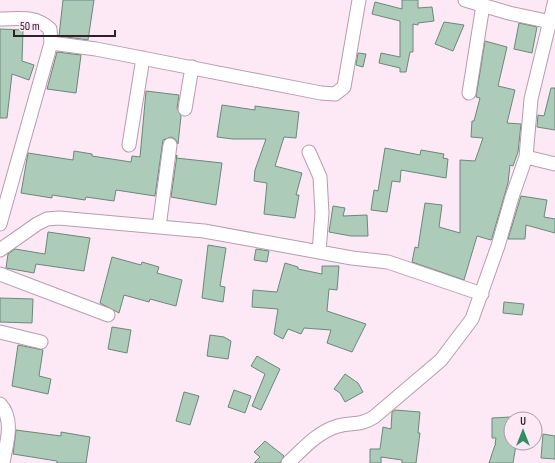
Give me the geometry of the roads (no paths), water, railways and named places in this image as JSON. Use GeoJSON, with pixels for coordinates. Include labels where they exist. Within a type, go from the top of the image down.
{"type":"FeatureCollection","features":[{"type":"Feature","properties":{"kind":"street"},"geometry":{"type":"LineString","coordinates":[[52,43],[96,49],[321,93],[336,94],[344,87],[359,0]]}},
{"type":"Feature","properties":{"kind":"street"},"geometry":{"type":"LineString","coordinates":[[465,0],[509,14],[552,22]]}},
{"type":"Feature","properties":{"kind":"street"},"geometry":{"type":"LineString","coordinates":[[288,463],[311,441],[324,432],[339,426],[365,423],[374,417],[441,360],[472,319],[482,294],[526,157],[532,99],[552,22],[555,0]]}},
{"type":"Feature","properties":{"kind":"street"},"geometry":{"type":"LineString","coordinates":[[469,93],[483,5]]}},
{"type":"Feature","properties":{"kind":"street"},"geometry":{"type":"LineString","coordinates":[[0,19],[30,19],[42,22],[50,29],[52,43],[0,224]]}},
{"type":"Feature","properties":{"kind":"street"},"geometry":{"type":"LineString","coordinates":[[129,145],[143,58]]}},
{"type":"Feature","properties":{"kind":"street"},"geometry":{"type":"LineString","coordinates":[[185,109],[192,68]]}},
{"type":"Feature","properties":{"kind":"street"},"geometry":{"type":"LineString","coordinates":[[159,227],[170,145]]}},
{"type":"Feature","properties":{"kind":"street"},"geometry":{"type":"LineString","coordinates":[[309,152],[320,177],[322,213],[319,252]]}},
{"type":"Feature","properties":{"kind":"street"},"geometry":{"type":"LineString","coordinates":[[526,157],[555,164]]}},
{"type":"Feature","properties":{"kind":"street"},"geometry":{"type":"LineString","coordinates":[[0,250],[47,219],[59,218],[204,231],[319,252],[388,262],[482,294]]}},
{"type":"Feature","properties":{"kind":"street"},"geometry":{"type":"LineString","coordinates":[[0,274],[108,315]]}},
{"type":"Feature","properties":{"kind":"street"},"geometry":{"type":"LineString","coordinates":[[0,332],[41,342]]}},
{"type":"Feature","properties":{"kind":"street"},"geometry":{"type":"LineString","coordinates":[[0,404],[6,410],[9,424],[3,463]]}}]}
